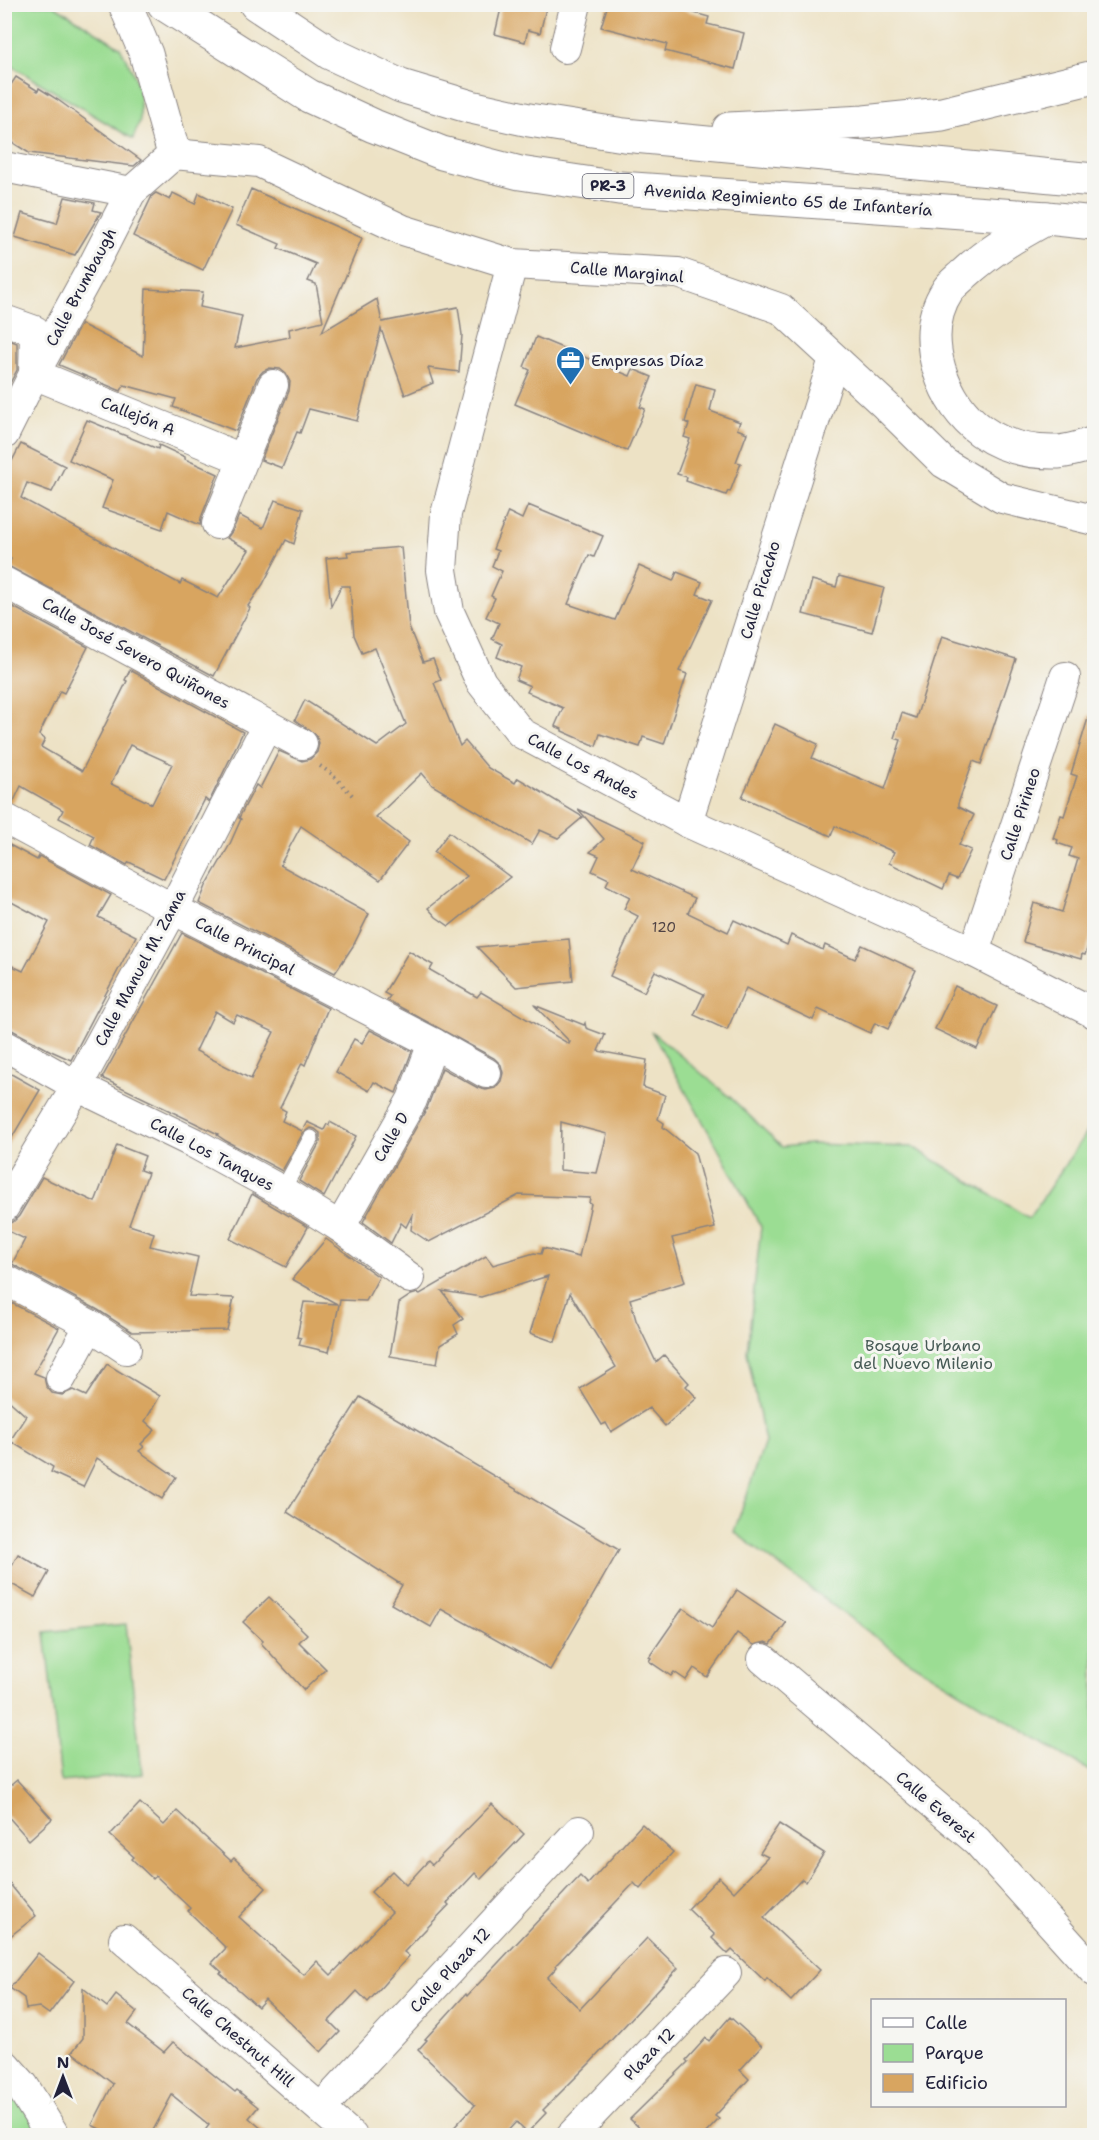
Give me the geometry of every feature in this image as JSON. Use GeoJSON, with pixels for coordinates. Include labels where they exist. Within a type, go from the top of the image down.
{"type":"FeatureCollection","features":[{"type":"Feature","properties":{"kind":"main road"},"geometry":{"type":"LineString","coordinates":[[124,4],[146,54],[174,154]]}},
{"type":"Feature","properties":{"kind":"main road","name":"Avenida Regimiento 65 de Infantería"},"geometry":{"type":"LineString","coordinates":[[164,4],[309,96],[374,126],[442,153],[520,173],[619,188],[1094,223]]}},
{"type":"Feature","properties":{"kind":"main road"},"geometry":{"type":"LineString","coordinates":[[256,4],[330,53],[401,86],[471,107],[529,120],[624,135],[1095,180]]}},
{"type":"Feature","properties":{"kind":"main road"},"geometry":{"type":"LineString","coordinates":[[624,135],[864,122],[942,114],[1095,77]]}},
{"type":"Feature","properties":{"kind":"main road"},"geometry":{"type":"LineString","coordinates":[[1047,218],[1000,243],[948,290],[936,316],[933,333],[934,348],[942,379],[957,409],[981,432],[1020,448],[1056,453],[1095,443]]}},
{"type":"Feature","properties":{"kind":"main road"},"geometry":{"type":"LineString","coordinates":[[4,2066],[22,2086],[53,2136]]}},
{"type":"Feature","properties":{"kind":"street"},"geometry":{"type":"LineString","coordinates":[[565,48],[576,4]]}},
{"type":"Feature","properties":{"kind":"street","name":"Calle Brumbaugh"},"geometry":{"type":"LineString","coordinates":[[4,434],[131,192],[174,154]]}},
{"type":"Feature","properties":{"kind":"street","name":"Calle Marginal"},"geometry":{"type":"LineString","coordinates":[[174,154],[258,162],[403,230],[512,264],[678,273],[781,309],[944,463],[1002,498],[1095,520]]}},
{"type":"Feature","properties":{"kind":"street"},"geometry":{"type":"LineString","coordinates":[[4,167],[131,192]]}},
{"type":"Feature","properties":{"kind":"street","name":"Calle Los Andes"},"geometry":{"type":"LineString","coordinates":[[512,264],[446,514],[442,570],[449,612],[481,682],[521,733],[687,822],[974,952],[1095,1013]]}},
{"type":"Feature","properties":{"kind":"street"},"geometry":{"type":"LineString","coordinates":[[4,320],[35,331],[34,374]]}},
{"type":"Feature","properties":{"kind":"street","name":"Calle Picacho"},"geometry":{"type":"LineString","coordinates":[[687,822],[834,359]]}},
{"type":"Feature","properties":{"kind":"street","name":"Callejón A"},"geometry":{"type":"LineString","coordinates":[[34,374],[242,459]]}},
{"type":"Feature","properties":{"kind":"street"},"geometry":{"type":"LineString","coordinates":[[217,525],[273,385]]}},
{"type":"Feature","properties":{"kind":"street","name":"Calle José Severo Quiñones"},"geometry":{"type":"LineString","coordinates":[[4,582],[302,744]]}},
{"type":"Feature","properties":{"kind":"street","name":"Calle Pirineo"},"geometry":{"type":"LineString","coordinates":[[974,952],[1065,677]]}},
{"type":"Feature","properties":{"kind":"street","name":"Calle Manuel M. Zama"},"geometry":{"type":"LineString","coordinates":[[4,1207],[77,1086],[173,909],[267,725]]}},
{"type":"Feature","properties":{"kind":"street","name":"Calle Principal"},"geometry":{"type":"LineString","coordinates":[[4,818],[486,1073]]}},
{"type":"Feature","properties":{"kind":"street","name":"Calle D"},"geometry":{"type":"LineString","coordinates":[[340,1227],[412,1100],[433,1043]]}},
{"type":"Feature","properties":{"kind":"street","name":"Calle Los Tanques"},"geometry":{"type":"LineString","coordinates":[[4,1045],[77,1086],[194,1143],[282,1191],[340,1227],[410,1278]]}},
{"type":"Feature","properties":{"kind":"street"},"geometry":{"type":"LineString","coordinates":[[4,1279],[90,1325],[126,1350]]}},
{"type":"Feature","properties":{"kind":"street"},"geometry":{"type":"LineString","coordinates":[[61,1378],[90,1325]]}},
{"type":"Feature","properties":{"kind":"street","name":"Calle Everest"},"geometry":{"type":"LineString","coordinates":[[763,1659],[977,1841],[1095,1971]]}},
{"type":"Feature","properties":{"kind":"street","name":"Calle Plaza 12"},"geometry":{"type":"LineString","coordinates":[[321,2108],[579,1831]]}},
{"type":"Feature","properties":{"kind":"street","name":"Calle Chestnut Hill"},"geometry":{"type":"LineString","coordinates":[[124,1939],[352,2136]]}},
{"type":"Feature","properties":{"kind":"street","name":"Plaza 12"},"geometry":{"type":"LineString","coordinates":[[571,2136],[726,1972]]}},
{"type":"Feature","properties":{"kind":"lane"},"geometry":{"type":"LineString","coordinates":[[282,1191],[311,1138]]}},
{"type":"Feature","properties":{"kind":"path"},"geometry":{"type":"LineString","coordinates":[[302,744],[303,753],[332,774],[353,796]]}},
{"type":"Feature","properties":{"kind":"green space"},"geometry":{"type":"Polygon","coordinates":[[[4,5],[54,5],[120,47],[134,74],[140,95],[140,120],[133,139],[5,62],[4,5]]]}},
{"type":"Feature","properties":{"kind":"green space","name":"Bosque Urbano del Nuevo Milenio"},"geometry":{"type":"Polygon","coordinates":[[[651,1031],[731,1098],[782,1147],[810,1144],[913,1147],[1029,1218],[1094,1122],[1094,1774],[901,1656],[734,1532],[765,1442],[747,1352],[761,1227],[651,1031]]]}},
{"type":"Feature","properties":{"kind":"green space"},"geometry":{"type":"Polygon","coordinates":[[[126,1624],[142,1774],[61,1782],[45,1632],[126,1624]]]}},
{"type":"Feature","properties":{"kind":"green space"},"geometry":{"type":"Polygon","coordinates":[[[5,2067],[66,2135],[5,2135],[5,2067]]]}},
{"type":"Feature","properties":{"kind":"building"},"geometry":{"type":"Polygon","coordinates":[[[502,4],[547,4],[540,33],[528,30],[525,42],[495,34],[502,4]]]}},
{"type":"Feature","properties":{"kind":"building"},"geometry":{"type":"Polygon","coordinates":[[[608,4],[661,4],[709,17],[707,24],[744,33],[735,69],[665,51],[667,44],[601,27],[608,4]]]}},
{"type":"Feature","properties":{"kind":"building"},"geometry":{"type":"Polygon","coordinates":[[[16,77],[58,100],[141,160],[134,166],[29,153],[4,137],[4,95],[16,77]]]}},
{"type":"Feature","properties":{"kind":"building"},"geometry":{"type":"Polygon","coordinates":[[[251,189],[362,238],[322,332],[377,299],[382,322],[458,307],[462,335],[459,372],[428,368],[433,383],[405,395],[381,329],[357,421],[309,409],[300,433],[297,432],[282,468],[261,460],[289,391],[290,382],[280,369],[270,368],[263,371],[257,378],[236,431],[173,407],[176,399],[124,385],[121,391],[59,365],[81,324],[143,356],[146,289],[203,292],[200,307],[242,316],[235,348],[290,337],[289,329],[323,321],[316,284],[308,281],[316,264],[278,248],[280,244],[236,225],[251,189]]]}},
{"type":"Feature","properties":{"kind":"building"},"geometry":{"type":"Polygon","coordinates":[[[156,193],[170,200],[173,193],[195,204],[199,193],[232,209],[203,270],[133,236],[152,196],[156,193]]]}},
{"type":"Feature","properties":{"kind":"building"},"geometry":{"type":"Polygon","coordinates":[[[65,197],[95,203],[93,210],[101,212],[75,255],[15,237],[22,213],[57,223],[65,197]]]}},
{"type":"Feature","properties":{"kind":"building"},"geometry":{"type":"Polygon","coordinates":[[[536,337],[630,376],[633,369],[652,377],[640,407],[645,409],[627,451],[515,404],[530,370],[524,367],[536,337]]]}},
{"type":"Feature","properties":{"kind":"building"},"geometry":{"type":"Polygon","coordinates":[[[4,338],[17,343],[17,370],[4,394],[4,338]]]}},
{"type":"Feature","properties":{"kind":"building"},"geometry":{"type":"Polygon","coordinates":[[[696,384],[715,389],[710,411],[740,422],[737,429],[747,433],[736,462],[741,463],[730,492],[728,491],[726,495],[686,481],[687,477],[677,474],[690,439],[684,437],[689,424],[685,422],[696,384]]]}},
{"type":"Feature","properties":{"kind":"building"},"geometry":{"type":"Polygon","coordinates":[[[87,420],[158,449],[159,445],[218,474],[200,525],[168,511],[162,529],[102,508],[113,480],[69,460],[87,420]]]}},
{"type":"Feature","properties":{"kind":"building"},"geometry":{"type":"Polygon","coordinates":[[[21,444],[65,466],[52,492],[27,483],[21,498],[180,584],[182,580],[218,598],[249,550],[227,538],[239,515],[263,528],[275,500],[303,509],[294,544],[286,540],[263,584],[248,606],[250,608],[214,676],[8,566],[11,559],[4,557],[4,476],[21,444]]]}},
{"type":"Feature","properties":{"kind":"building"},"geometry":{"type":"Polygon","coordinates":[[[528,505],[603,536],[594,557],[589,555],[568,604],[615,620],[639,566],[673,581],[677,572],[702,582],[697,594],[712,600],[679,671],[687,674],[664,744],[643,737],[640,747],[600,734],[596,746],[562,731],[555,726],[563,708],[527,692],[530,686],[516,680],[521,667],[497,657],[502,644],[492,639],[499,623],[486,617],[495,598],[491,596],[502,571],[492,566],[498,551],[493,549],[508,512],[522,519],[528,505]]]}},
{"type":"Feature","properties":{"kind":"building"},"geometry":{"type":"Polygon","coordinates":[[[401,547],[409,627],[423,662],[433,659],[441,680],[434,683],[460,746],[465,741],[488,768],[515,783],[518,778],[583,817],[558,838],[540,830],[532,844],[432,785],[422,773],[376,817],[409,842],[380,880],[301,826],[280,865],[369,914],[353,946],[335,973],[199,903],[229,846],[241,819],[239,818],[256,785],[260,788],[279,751],[302,761],[310,759],[317,752],[319,743],[316,735],[295,720],[305,700],[377,746],[406,724],[375,648],[362,653],[354,635],[350,586],[341,586],[331,606],[326,558],[348,556],[347,552],[401,547]]]}},
{"type":"Feature","properties":{"kind":"building"},"geometry":{"type":"Polygon","coordinates":[[[839,576],[884,588],[872,632],[803,614],[812,580],[836,587],[839,576]]]}},
{"type":"Feature","properties":{"kind":"building"},"geometry":{"type":"Polygon","coordinates":[[[4,602],[88,647],[64,693],[60,691],[39,735],[45,739],[41,747],[82,771],[127,681],[125,680],[130,670],[243,732],[209,802],[205,799],[164,879],[129,862],[127,865],[90,845],[94,836],[59,818],[63,810],[21,786],[13,803],[4,801],[4,602]],[[130,745],[111,784],[152,804],[172,764],[130,745]]]}},
{"type":"Feature","properties":{"kind":"building"},"geometry":{"type":"Polygon","coordinates":[[[942,636],[1016,659],[981,764],[973,761],[958,804],[958,807],[974,815],[959,845],[971,850],[957,879],[949,876],[943,889],[889,863],[894,852],[835,826],[831,836],[742,797],[775,724],[818,744],[812,758],[885,789],[901,740],[894,738],[902,713],[916,718],[942,636]]]}},
{"type":"Feature","properties":{"kind":"building"},"geometry":{"type":"Polygon","coordinates":[[[1089,715],[1095,715],[1095,925],[1085,955],[1082,954],[1081,959],[1023,942],[1034,903],[1062,912],[1078,859],[1069,856],[1072,848],[1057,843],[1058,840],[1053,838],[1061,815],[1064,816],[1077,776],[1071,774],[1089,715]]]}},
{"type":"Feature","properties":{"kind":"building"},"geometry":{"type":"Polygon","coordinates":[[[578,809],[645,841],[632,869],[695,898],[688,913],[728,932],[734,920],[787,945],[791,935],[823,950],[825,945],[855,959],[862,945],[916,970],[888,1029],[875,1023],[870,1033],[818,1009],[813,1020],[746,988],[727,1030],[694,1015],[704,994],[655,971],[644,992],[610,976],[638,916],[624,909],[630,897],[606,885],[609,879],[592,871],[599,856],[590,852],[604,839],[578,809]]]}},
{"type":"Feature","properties":{"kind":"building"},"geometry":{"type":"Polygon","coordinates":[[[449,832],[510,877],[449,926],[428,908],[467,876],[434,852],[449,832]]]}},
{"type":"Feature","properties":{"kind":"building"},"geometry":{"type":"Polygon","coordinates":[[[4,842],[37,860],[39,856],[111,895],[98,917],[136,936],[71,1060],[4,1028],[4,962],[23,971],[49,922],[4,898],[4,842]]]}},
{"type":"Feature","properties":{"kind":"building"},"geometry":{"type":"Polygon","coordinates":[[[182,933],[328,1008],[305,1065],[302,1063],[280,1108],[286,1111],[282,1121],[302,1131],[307,1122],[324,1130],[330,1122],[356,1136],[324,1197],[299,1181],[320,1142],[320,1133],[315,1129],[310,1128],[303,1133],[282,1171],[226,1141],[218,1134],[102,1078],[182,933]],[[215,1011],[196,1051],[251,1079],[274,1032],[237,1015],[233,1022],[215,1011]]]}},
{"type":"Feature","properties":{"kind":"building"},"geometry":{"type":"Polygon","coordinates":[[[569,939],[573,981],[516,987],[477,947],[569,939]]]}},
{"type":"Feature","properties":{"kind":"building"},"geometry":{"type":"Polygon","coordinates":[[[409,951],[433,965],[430,970],[477,997],[481,992],[569,1044],[570,1042],[534,1005],[584,1025],[585,1023],[586,1028],[605,1035],[598,1051],[647,1060],[643,1087],[665,1095],[658,1119],[664,1123],[663,1127],[695,1153],[715,1228],[672,1238],[685,1282],[630,1299],[636,1320],[656,1362],[664,1355],[689,1383],[686,1386],[697,1398],[665,1426],[649,1408],[611,1432],[606,1423],[602,1425],[580,1389],[616,1367],[570,1293],[555,1342],[530,1333],[548,1276],[481,1297],[442,1291],[463,1319],[454,1325],[458,1334],[440,1345],[437,1364],[390,1356],[399,1303],[411,1295],[420,1294],[486,1256],[493,1265],[534,1253],[541,1254],[543,1248],[579,1257],[591,1204],[589,1203],[590,1198],[519,1195],[429,1242],[411,1230],[413,1213],[406,1227],[401,1223],[391,1243],[363,1222],[427,1108],[442,1068],[486,1090],[495,1088],[501,1081],[503,1073],[501,1065],[494,1058],[387,1000],[390,996],[384,993],[409,951]],[[561,1122],[560,1170],[597,1173],[607,1134],[561,1122]]]}},
{"type":"Feature","properties":{"kind":"building"},"geometry":{"type":"Polygon","coordinates":[[[955,986],[997,1006],[977,1049],[935,1029],[955,986]]]}},
{"type":"Feature","properties":{"kind":"building"},"geometry":{"type":"Polygon","coordinates":[[[370,1030],[412,1051],[396,1093],[374,1082],[369,1091],[336,1072],[354,1039],[362,1043],[370,1030]]]}},
{"type":"Feature","properties":{"kind":"building"},"geometry":{"type":"Polygon","coordinates":[[[4,1070],[40,1090],[4,1151],[4,1070]]]}},
{"type":"Feature","properties":{"kind":"building"},"geometry":{"type":"Polygon","coordinates":[[[117,1145],[145,1156],[140,1170],[148,1173],[129,1225],[154,1233],[150,1246],[198,1257],[189,1296],[234,1298],[227,1330],[132,1332],[98,1310],[12,1264],[25,1239],[4,1229],[4,1224],[13,1222],[19,1216],[42,1177],[95,1202],[117,1145]]]}},
{"type":"Feature","properties":{"kind":"building"},"geometry":{"type":"Polygon","coordinates":[[[252,1194],[308,1227],[286,1267],[230,1239],[252,1194]]]}},
{"type":"Feature","properties":{"kind":"building"},"geometry":{"type":"Polygon","coordinates":[[[326,1239],[379,1277],[366,1301],[340,1300],[329,1352],[299,1345],[301,1338],[297,1337],[304,1302],[337,1304],[292,1279],[326,1239]]]}},
{"type":"Feature","properties":{"kind":"building"},"geometry":{"type":"Polygon","coordinates":[[[4,1299],[59,1328],[34,1373],[44,1377],[46,1386],[52,1393],[62,1395],[73,1390],[86,1396],[107,1364],[160,1396],[145,1421],[155,1430],[141,1444],[144,1447],[139,1451],[176,1477],[162,1499],[97,1458],[83,1487],[51,1472],[53,1467],[10,1441],[26,1416],[4,1396],[4,1299]]]}},
{"type":"Feature","properties":{"kind":"building"},"geometry":{"type":"Polygon","coordinates":[[[360,1397],[619,1550],[550,1670],[441,1609],[431,1627],[391,1604],[402,1585],[287,1512],[360,1397]]]}},
{"type":"Feature","properties":{"kind":"building"},"geometry":{"type":"Polygon","coordinates":[[[18,1554],[49,1572],[35,1597],[4,1580],[18,1554]]]}},
{"type":"Feature","properties":{"kind":"building"},"geometry":{"type":"Polygon","coordinates":[[[737,1590],[786,1623],[771,1644],[766,1642],[754,1645],[737,1633],[707,1677],[694,1668],[686,1680],[674,1672],[671,1676],[649,1661],[651,1658],[649,1657],[683,1608],[712,1628],[737,1590]]]}},
{"type":"Feature","properties":{"kind":"building"},"geometry":{"type":"Polygon","coordinates":[[[269,1597],[307,1634],[299,1642],[326,1669],[304,1690],[261,1643],[263,1641],[243,1622],[269,1597]]]}},
{"type":"Feature","properties":{"kind":"building"},"geometry":{"type":"Polygon","coordinates":[[[17,1780],[52,1819],[29,1840],[4,1812],[4,1791],[17,1780]]]}},
{"type":"Feature","properties":{"kind":"building"},"geometry":{"type":"Polygon","coordinates":[[[140,1803],[164,1825],[177,1811],[231,1861],[234,1858],[266,1888],[239,1917],[304,1975],[317,1961],[331,1975],[392,1912],[371,1892],[392,1871],[406,1885],[428,1861],[432,1865],[492,1804],[524,1834],[481,1879],[475,1873],[447,1903],[449,1905],[404,1952],[409,1956],[368,2002],[357,1991],[329,2021],[340,2032],[321,2052],[265,1999],[258,2007],[220,1973],[222,1972],[212,1963],[226,1948],[188,1911],[190,1908],[156,1876],[153,1879],[110,1835],[140,1803]]]}},
{"type":"Feature","properties":{"kind":"building"},"geometry":{"type":"Polygon","coordinates":[[[642,1824],[673,1852],[640,1889],[634,1883],[556,1965],[557,1967],[547,1978],[580,2009],[647,1938],[678,1968],[543,2110],[546,2113],[527,2133],[516,2122],[503,2136],[446,2136],[475,2105],[418,2050],[427,2040],[425,2039],[466,1994],[467,1996],[580,1876],[588,1884],[642,1824]]]}},
{"type":"Feature","properties":{"kind":"building"},"geometry":{"type":"Polygon","coordinates":[[[779,1824],[824,1853],[806,1882],[802,1879],[764,1918],[820,1970],[791,2001],[767,1978],[765,1981],[732,1950],[728,1954],[712,1938],[715,1935],[688,1909],[719,1877],[734,1892],[768,1857],[760,1853],[779,1824]]]}},
{"type":"Feature","properties":{"kind":"building"},"geometry":{"type":"Polygon","coordinates":[[[4,1877],[36,1916],[4,1941],[4,1877]]]}},
{"type":"Feature","properties":{"kind":"building"},"geometry":{"type":"Polygon","coordinates":[[[38,1953],[74,1981],[49,2014],[39,2007],[26,2009],[24,1998],[10,1988],[38,1953]]]}},
{"type":"Feature","properties":{"kind":"building"},"geometry":{"type":"Polygon","coordinates":[[[83,1988],[107,2007],[116,1995],[137,2012],[128,2024],[164,2052],[173,2042],[235,2092],[237,2090],[258,2107],[249,2118],[270,2136],[201,2136],[209,2125],[172,2095],[150,2136],[113,2136],[92,2125],[113,2084],[72,2052],[83,2038],[83,1988]]]}},
{"type":"Feature","properties":{"kind":"building"},"geometry":{"type":"Polygon","coordinates":[[[730,2017],[762,2046],[740,2070],[749,2079],[715,2116],[719,2119],[703,2136],[647,2135],[630,2119],[688,2062],[686,2060],[706,2038],[709,2041],[730,2017]]]}},
{"type":"Feature","properties":{"kind":"place","name":"Empresas Díaz"},"geometry":{"type":"Point","coordinates":[570,386]}}]}
